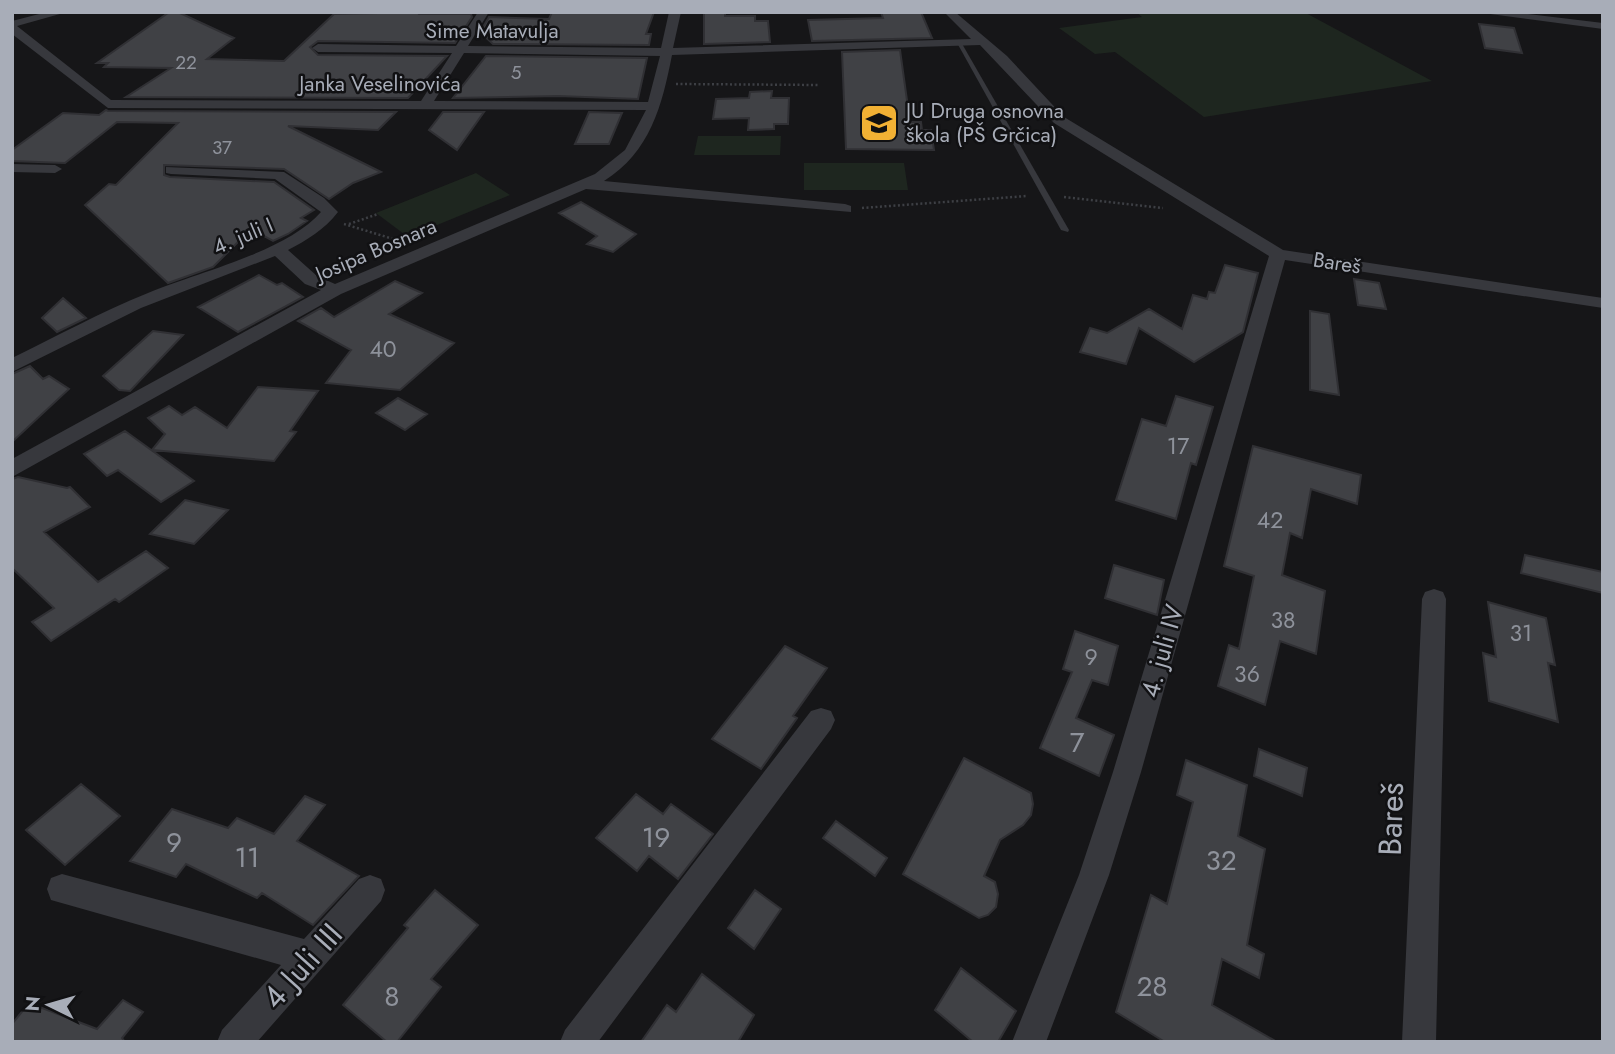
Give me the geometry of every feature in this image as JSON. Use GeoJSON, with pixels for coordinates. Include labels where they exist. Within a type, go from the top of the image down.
{"type":"FeatureCollection","features":[{"type":"Feature","properties":{"kind":"street"},"geometry":{"type":"LineString","coordinates":[[12,26],[62,12]]}},
{"type":"Feature","properties":{"kind":"street"},"geometry":{"type":"LineString","coordinates":[[425,105],[484,12]]}},
{"type":"Feature","properties":{"kind":"street","name":"Josipa Bosnara"},"geometry":{"type":"LineString","coordinates":[[12,469],[335,290],[600,177],[630,154],[641,139],[653,106],[675,12]]}},
{"type":"Feature","properties":{"kind":"street"},"geometry":{"type":"LineString","coordinates":[[949,12],[979,42],[1003,59],[1037,100],[1059,120],[1278,254]]}},
{"type":"Feature","properties":{"kind":"street"},"geometry":{"type":"LineString","coordinates":[[1480,12],[1603,26]]}},
{"type":"Feature","properties":{"kind":"street","name":"Janka Veselinovića"},"geometry":{"type":"LineString","coordinates":[[12,26],[107,104],[653,106]]}},
{"type":"Feature","properties":{"kind":"street","name":"Sime Matavulja"},"geometry":{"type":"LineString","coordinates":[[318,48],[665,52],[979,42]]}},
{"type":"Feature","properties":{"kind":"street"},"geometry":{"type":"LineString","coordinates":[[12,168],[55,169]]}},
{"type":"Feature","properties":{"kind":"street","name":"4. juli I"},"geometry":{"type":"LineString","coordinates":[[12,366],[154,296],[276,248],[319,227],[327,219],[329,209],[279,175],[171,170]]}},
{"type":"Feature","properties":{"kind":"street"},"geometry":{"type":"LineString","coordinates":[[584,184],[677,190],[845,209]]}},
{"type":"Feature","properties":{"kind":"street"},"geometry":{"type":"LineString","coordinates":[[276,248],[310,280],[335,290]]}},
{"type":"Feature","properties":{"kind":"street","name":"Bareš"},"geometry":{"type":"LineString","coordinates":[[1278,254],[1603,303]]}},
{"type":"Feature","properties":{"kind":"street","name":"4. juli IV"},"geometry":{"type":"LineString","coordinates":[[1029,1042],[1094,875],[1123,785],[1278,254]]}},
{"type":"Feature","properties":{"kind":"street","name":"Bareš"},"geometry":{"type":"LineString","coordinates":[[1419,1042],[1434,599]]}},
{"type":"Feature","properties":{"kind":"street"},"geometry":{"type":"LineString","coordinates":[[576,1042],[821,720]]}},
{"type":"Feature","properties":{"kind":"street"},"geometry":{"type":"LineString","coordinates":[[62,889],[310,957]]}},
{"type":"Feature","properties":{"kind":"street","name":"4 Juli III"},"geometry":{"type":"LineString","coordinates":[[234,1042],[370,890]]}},
{"type":"Feature","properties":{"kind":"lane"},"geometry":{"type":"LineString","coordinates":[[958,42],[1065,230]]}},
{"type":"Feature","properties":{"kind":"path"},"geometry":{"type":"LineString","coordinates":[[658,84],[820,85]]}},
{"type":"Feature","properties":{"kind":"path"},"geometry":{"type":"LineString","coordinates":[[845,209],[996,197],[1046,197],[1209,213]]}},
{"type":"Feature","properties":{"kind":"path"},"geometry":{"type":"LineString","coordinates":[[347,225],[378,214]]}},
{"type":"Feature","properties":{"kind":"path"},"geometry":{"type":"LineString","coordinates":[[327,219],[430,251]]}},
{"type":"Feature","properties":{"kind":"shaded area"},"geometry":{"type":"Polygon","coordinates":[[[1136,12],[1304,12],[1432,81],[1204,117],[1115,52],[1095,54],[1059,28],[1142,17],[1136,12]]]}},
{"type":"Feature","properties":{"kind":"shaded area"},"geometry":{"type":"Polygon","coordinates":[[[698,136],[781,136],[780,155],[694,155],[698,136]]]}},
{"type":"Feature","properties":{"kind":"shaded area"},"geometry":{"type":"Polygon","coordinates":[[[804,163],[904,163],[908,190],[804,190],[804,163]]]}},
{"type":"Feature","properties":{"kind":"shaded area"},"geometry":{"type":"Polygon","coordinates":[[[476,173],[510,195],[408,237],[376,213],[476,173]]]}},
{"type":"Feature","properties":{"kind":"building"},"geometry":{"type":"Polygon","coordinates":[[[422,12],[420,14],[471,14],[472,17],[455,43],[318,41],[310,47],[318,55],[447,56],[408,98],[126,97],[171,68],[104,67],[108,63],[97,63],[168,13],[180,13],[234,38],[207,59],[284,61],[334,14],[422,12]]]}},
{"type":"Feature","properties":{"kind":"building"},"geometry":{"type":"Polygon","coordinates":[[[552,12],[654,12],[646,34],[651,34],[649,45],[493,44],[480,32],[489,17],[549,19],[552,12]]]}},
{"type":"Feature","properties":{"kind":"building"},"geometry":{"type":"Polygon","coordinates":[[[704,12],[725,12],[725,16],[755,16],[755,21],[768,21],[770,42],[704,44],[704,12]]]}},
{"type":"Feature","properties":{"kind":"building"},"geometry":{"type":"Polygon","coordinates":[[[881,12],[921,12],[932,38],[812,41],[808,20],[883,18],[881,12]]]}},
{"type":"Feature","properties":{"kind":"building"},"geometry":{"type":"Polygon","coordinates":[[[1479,24],[1514,28],[1522,53],[1485,48],[1479,24]]]}},
{"type":"Feature","properties":{"kind":"building"},"geometry":{"type":"Polygon","coordinates":[[[900,50],[910,122],[921,122],[922,130],[931,130],[934,150],[846,149],[842,52],[900,50]]]}},
{"type":"Feature","properties":{"kind":"building"},"geometry":{"type":"Polygon","coordinates":[[[486,56],[647,58],[638,99],[558,96],[453,98],[486,56]]]}},
{"type":"Feature","properties":{"kind":"building"},"geometry":{"type":"Polygon","coordinates":[[[772,91],[771,98],[789,98],[788,124],[774,124],[774,129],[748,130],[749,118],[713,119],[716,99],[749,98],[750,92],[772,91]]]}},
{"type":"Feature","properties":{"kind":"building"},"geometry":{"type":"Polygon","coordinates":[[[106,110],[396,112],[378,130],[288,126],[381,172],[353,183],[329,199],[284,169],[164,165],[164,175],[170,177],[274,182],[314,210],[301,218],[307,221],[273,241],[251,229],[213,267],[168,283],[85,205],[109,184],[116,185],[178,123],[117,122],[65,163],[12,161],[12,150],[63,113],[99,115],[106,110]]]}},
{"type":"Feature","properties":{"kind":"building"},"geometry":{"type":"Polygon","coordinates":[[[443,112],[484,112],[457,150],[429,130],[443,112]]]}},
{"type":"Feature","properties":{"kind":"building"},"geometry":{"type":"Polygon","coordinates":[[[589,112],[622,113],[609,144],[575,144],[589,112]]]}},
{"type":"Feature","properties":{"kind":"building"},"geometry":{"type":"Polygon","coordinates":[[[581,202],[636,234],[613,252],[587,244],[597,236],[559,213],[581,202]]]}},
{"type":"Feature","properties":{"kind":"building"},"geometry":{"type":"Polygon","coordinates":[[[1225,265],[1258,273],[1243,332],[1194,362],[1139,328],[1126,364],[1080,352],[1090,328],[1107,333],[1149,309],[1182,329],[1193,295],[1207,299],[1209,292],[1215,293],[1225,265]]]}},
{"type":"Feature","properties":{"kind":"building"},"geometry":{"type":"Polygon","coordinates":[[[259,275],[277,285],[282,283],[303,297],[238,332],[198,307],[259,275]]]}},
{"type":"Feature","properties":{"kind":"building"},"geometry":{"type":"Polygon","coordinates":[[[1354,279],[1379,283],[1386,309],[1358,305],[1354,279]]]}},
{"type":"Feature","properties":{"kind":"building"},"geometry":{"type":"Polygon","coordinates":[[[395,281],[422,293],[389,314],[454,343],[400,390],[326,383],[351,350],[298,321],[321,308],[334,317],[395,281]]]}},
{"type":"Feature","properties":{"kind":"building"},"geometry":{"type":"Polygon","coordinates":[[[63,298],[86,318],[57,332],[42,318],[63,298]]]}},
{"type":"Feature","properties":{"kind":"building"},"geometry":{"type":"Polygon","coordinates":[[[1310,311],[1329,314],[1339,395],[1310,390],[1310,311]]]}},
{"type":"Feature","properties":{"kind":"building"},"geometry":{"type":"Polygon","coordinates":[[[153,331],[183,335],[130,391],[119,390],[103,376],[153,331]]]}},
{"type":"Feature","properties":{"kind":"building"},"geometry":{"type":"Polygon","coordinates":[[[30,366],[43,379],[49,376],[69,389],[12,442],[12,374],[30,366]]]}},
{"type":"Feature","properties":{"kind":"building"},"geometry":{"type":"Polygon","coordinates":[[[258,387],[318,391],[290,431],[296,432],[274,461],[152,450],[165,434],[148,418],[169,406],[182,415],[195,407],[227,428],[258,387]]]}},
{"type":"Feature","properties":{"kind":"building"},"geometry":{"type":"Polygon","coordinates":[[[1176,396],[1213,407],[1196,465],[1191,463],[1176,519],[1116,500],[1142,419],[1166,426],[1176,396]]]}},
{"type":"Feature","properties":{"kind":"building"},"geometry":{"type":"Polygon","coordinates":[[[398,398],[427,414],[405,430],[376,413],[398,398]]]}},
{"type":"Feature","properties":{"kind":"building"},"geometry":{"type":"Polygon","coordinates":[[[125,431],[194,481],[161,502],[118,470],[107,476],[84,454],[125,431]]]}},
{"type":"Feature","properties":{"kind":"building"},"geometry":{"type":"Polygon","coordinates":[[[1253,446],[1361,475],[1357,504],[1311,489],[1302,538],[1290,533],[1282,575],[1325,591],[1316,654],[1280,641],[1265,705],[1218,686],[1229,645],[1239,649],[1254,576],[1224,566],[1253,446]]]}},
{"type":"Feature","properties":{"kind":"building"},"geometry":{"type":"Polygon","coordinates":[[[18,477],[70,487],[90,507],[44,532],[98,582],[146,551],[168,568],[119,602],[115,599],[51,641],[32,622],[54,608],[12,568],[12,479],[18,477]]]}},
{"type":"Feature","properties":{"kind":"building"},"geometry":{"type":"Polygon","coordinates":[[[185,500],[228,510],[194,544],[150,534],[185,500]]]}},
{"type":"Feature","properties":{"kind":"building"},"geometry":{"type":"Polygon","coordinates":[[[1525,555],[1603,572],[1603,593],[1521,573],[1525,555]]]}},
{"type":"Feature","properties":{"kind":"building"},"geometry":{"type":"Polygon","coordinates":[[[1114,565],[1164,580],[1157,615],[1105,598],[1114,565]]]}},
{"type":"Feature","properties":{"kind":"building"},"geometry":{"type":"Polygon","coordinates":[[[1488,602],[1546,618],[1555,665],[1548,663],[1558,722],[1489,701],[1483,653],[1496,657],[1488,602]]]}},
{"type":"Feature","properties":{"kind":"building"},"geometry":{"type":"Polygon","coordinates":[[[1075,631],[1118,646],[1108,685],[1092,680],[1076,718],[1114,735],[1099,776],[1040,748],[1072,672],[1063,669],[1075,631]]]}},
{"type":"Feature","properties":{"kind":"building"},"geometry":{"type":"Polygon","coordinates":[[[785,646],[827,668],[793,716],[797,718],[761,769],[712,739],[785,646]]]}},
{"type":"Feature","properties":{"kind":"building"},"geometry":{"type":"Polygon","coordinates":[[[1259,749],[1307,768],[1302,796],[1254,776],[1259,749]]]}},
{"type":"Feature","properties":{"kind":"building"},"geometry":{"type":"Polygon","coordinates":[[[964,758],[1031,793],[1033,804],[1031,815],[1023,825],[1000,840],[984,876],[995,882],[998,894],[996,907],[988,915],[979,918],[903,874],[964,758]]]}},
{"type":"Feature","properties":{"kind":"building"},"geometry":{"type":"Polygon","coordinates":[[[1186,760],[1247,785],[1238,836],[1265,849],[1247,945],[1264,954],[1259,978],[1222,959],[1212,1005],[1277,1042],[1165,1042],[1116,1012],[1151,895],[1167,904],[1193,802],[1177,795],[1186,760]]]}},
{"type":"Feature","properties":{"kind":"building"},"geometry":{"type":"Polygon","coordinates":[[[81,784],[120,816],[65,865],[26,830],[81,784]]]}},
{"type":"Feature","properties":{"kind":"building"},"geometry":{"type":"Polygon","coordinates":[[[636,794],[663,814],[671,804],[713,834],[678,879],[649,856],[637,871],[596,838],[636,794]]]}},
{"type":"Feature","properties":{"kind":"building"},"geometry":{"type":"Polygon","coordinates":[[[305,796],[325,805],[297,841],[359,876],[313,925],[262,893],[257,898],[186,864],[176,877],[130,861],[172,809],[228,828],[237,818],[274,834],[305,796]]]}},
{"type":"Feature","properties":{"kind":"building"},"geometry":{"type":"Polygon","coordinates":[[[836,821],[887,858],[875,876],[823,838],[836,821]]]}},
{"type":"Feature","properties":{"kind":"building"},"geometry":{"type":"Polygon","coordinates":[[[435,890],[478,925],[431,979],[441,987],[397,1042],[387,1042],[343,1005],[408,928],[404,925],[435,890]]]}},
{"type":"Feature","properties":{"kind":"building"},"geometry":{"type":"Polygon","coordinates":[[[755,890],[781,909],[754,949],[728,928],[755,890]]]}},
{"type":"Feature","properties":{"kind":"building"},"geometry":{"type":"Polygon","coordinates":[[[961,968],[1016,1011],[998,1042],[973,1042],[935,1010],[961,968]]]}},
{"type":"Feature","properties":{"kind":"building"},"geometry":{"type":"Polygon","coordinates":[[[702,974],[754,1015],[738,1042],[641,1042],[667,1005],[676,1012],[702,974]]]}},
{"type":"Feature","properties":{"kind":"building"},"geometry":{"type":"Polygon","coordinates":[[[123,1000],[143,1012],[122,1038],[125,1042],[12,1042],[12,1024],[29,1003],[97,1029],[123,1000]]]}},
{"type":"Feature","properties":{"kind":"place","name":"JU Druga osnovna škola (PŠ Grčica)"},"geometry":{"type":"Point","coordinates":[879,123]}}]}
